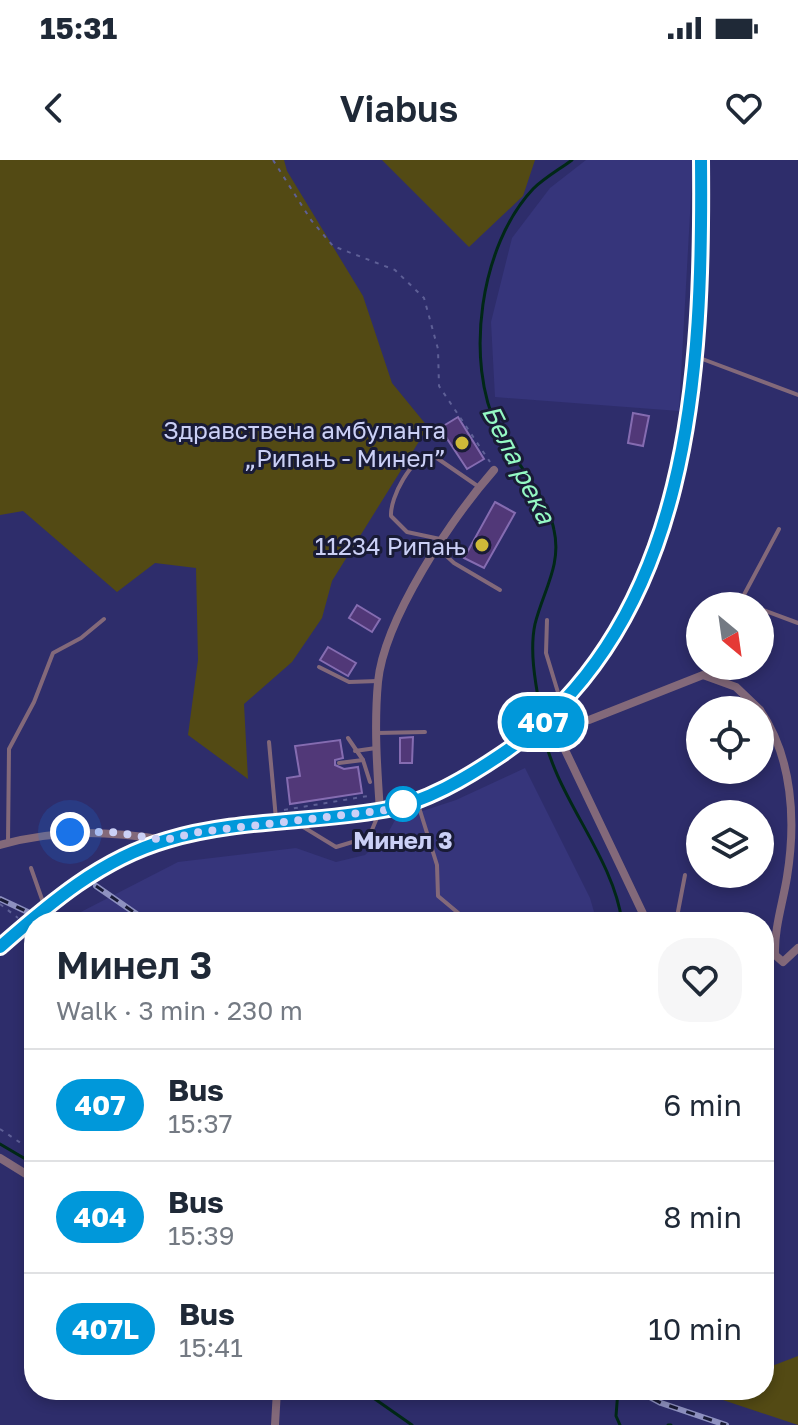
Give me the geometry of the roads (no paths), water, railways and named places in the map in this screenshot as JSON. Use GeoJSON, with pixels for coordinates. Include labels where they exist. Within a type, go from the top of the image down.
{"type":"FeatureCollection","features":[{"type":"Feature","properties":{"kind":"street"},"geometry":{"type":"LineString","coordinates":[[39,912],[95,872],[165,840],[380,811],[416,799],[478,771],[556,718],[562,705],[588,677],[623,623],[662,535],[686,429],[695,356],[701,271],[701,160]]}},
{"type":"Feature","properties":{"kind":"street"},"geometry":{"type":"LineString","coordinates":[[380,811],[376,748],[378,681],[387,644],[402,608],[438,548],[494,470]]}},
{"type":"Feature","properties":{"kind":"street"},"geometry":{"type":"LineString","coordinates":[[556,718],[589,720],[690,680]]}},
{"type":"Feature","properties":{"kind":"street"},"geometry":{"type":"LineString","coordinates":[[717,680],[736,687],[745,696]]}},
{"type":"Feature","properties":{"kind":"street"},"geometry":{"type":"LineString","coordinates":[[556,718],[565,750],[642,912]]}},
{"type":"Feature","properties":{"kind":"street"},"geometry":{"type":"LineString","coordinates":[[774,745],[788,780],[792,841],[775,955],[783,962],[798,948]]}},
{"type":"Feature","properties":{"kind":"street"},"geometry":{"type":"LineString","coordinates":[[4,844],[70,832],[112,832],[165,840]]}},
{"type":"Feature","properties":{"kind":"street"},"geometry":{"type":"LineString","coordinates":[[0,947],[24,925]]}},
{"type":"Feature","properties":{"kind":"street"},"geometry":{"type":"LineString","coordinates":[[0,1158],[24,1173]]}},
{"type":"Feature","properties":{"kind":"street"},"geometry":{"type":"LineString","coordinates":[[275,1425],[276,1400]]}},
{"type":"Feature","properties":{"kind":"lane"},"geometry":{"type":"LineString","coordinates":[[695,356],[798,395]]}},
{"type":"Feature","properties":{"kind":"lane"},"geometry":{"type":"LineString","coordinates":[[444,539],[407,532],[391,516],[391,505],[413,467],[423,456],[431,454],[479,487]]}},
{"type":"Feature","properties":{"kind":"lane"},"geometry":{"type":"LineString","coordinates":[[745,592],[779,529]]}},
{"type":"Feature","properties":{"kind":"lane"},"geometry":{"type":"LineString","coordinates":[[438,548],[454,563],[500,590]]}},
{"type":"Feature","properties":{"kind":"lane"},"geometry":{"type":"LineString","coordinates":[[774,614],[798,623]]}},
{"type":"Feature","properties":{"kind":"lane"},"geometry":{"type":"LineString","coordinates":[[4,844],[9,749],[34,702],[53,653],[81,638],[104,619]]}},
{"type":"Feature","properties":{"kind":"lane"},"geometry":{"type":"LineString","coordinates":[[547,620],[546,653],[562,705]]}},
{"type":"Feature","properties":{"kind":"lane"},"geometry":{"type":"LineString","coordinates":[[319,667],[349,682],[378,681]]}},
{"type":"Feature","properties":{"kind":"lane"},"geometry":{"type":"LineString","coordinates":[[377,733],[425,732]]}},
{"type":"Feature","properties":{"kind":"lane"},"geometry":{"type":"LineString","coordinates":[[348,738],[363,760],[370,782]]}},
{"type":"Feature","properties":{"kind":"lane"},"geometry":{"type":"LineString","coordinates":[[269,742],[276,824]]}},
{"type":"Feature","properties":{"kind":"lane"},"geometry":{"type":"LineString","coordinates":[[355,751],[376,748]]}},
{"type":"Feature","properties":{"kind":"lane"},"geometry":{"type":"LineString","coordinates":[[339,763],[363,760]]}},
{"type":"Feature","properties":{"kind":"lane"},"geometry":{"type":"LineString","coordinates":[[416,799],[437,865],[438,896],[457,912]]}},
{"type":"Feature","properties":{"kind":"lane"},"geometry":{"type":"LineString","coordinates":[[294,822],[336,847],[369,837],[380,811]]}},
{"type":"Feature","properties":{"kind":"lane"},"geometry":{"type":"LineString","coordinates":[[31,868],[45,907]]}},
{"type":"Feature","properties":{"kind":"lane"},"geometry":{"type":"LineString","coordinates":[[678,912],[685,875]]}},
{"type":"Feature","properties":{"kind":"waterway","name":"Бела река"},"geometry":{"type":"LineString","coordinates":[[541,714],[534,669],[533,635],[554,566],[554,530],[538,492],[498,429],[488,402],[480,338],[483,305],[500,241],[533,189],[572,160]]}},
{"type":"Feature","properties":{"kind":"waterway","name":"Бела река"},"geometry":{"type":"LineString","coordinates":[[542,726],[558,776],[607,872],[620,912]]}},
{"type":"Feature","properties":{"kind":"waterway"},"geometry":{"type":"LineString","coordinates":[[0,1144],[24,1158]]}},
{"type":"Feature","properties":{"kind":"waterway"},"geometry":{"type":"LineString","coordinates":[[376,1400],[412,1425]]}},
{"type":"Feature","properties":{"kind":"waterway","name":"Бела река"},"geometry":{"type":"LineString","coordinates":[[617,1400],[616,1416],[620,1425]]}},
{"type":"Feature","properties":{"kind":"railway"},"geometry":{"type":"LineString","coordinates":[[96,886],[134,912]]}},
{"type":"Feature","properties":{"kind":"railway"},"geometry":{"type":"LineString","coordinates":[[0,899],[28,912]]}},
{"type":"Feature","properties":{"kind":"railway"},"geometry":{"type":"LineString","coordinates":[[655,1400],[726,1425]]}},
{"type":"Feature","properties":{"kind":"place","name":"Здравствена амбуланта „Рипањ - Минел”"},"geometry":{"type":"Point","coordinates":[462,443]}},
{"type":"Feature","properties":{"kind":"place","name":"11234 Рипањ"},"geometry":{"type":"Point","coordinates":[482,545]}},
{"type":"Feature","properties":{"kind":"place","name":"Минел 3"},"geometry":{"type":"Point","coordinates":[403,804]}}]}
